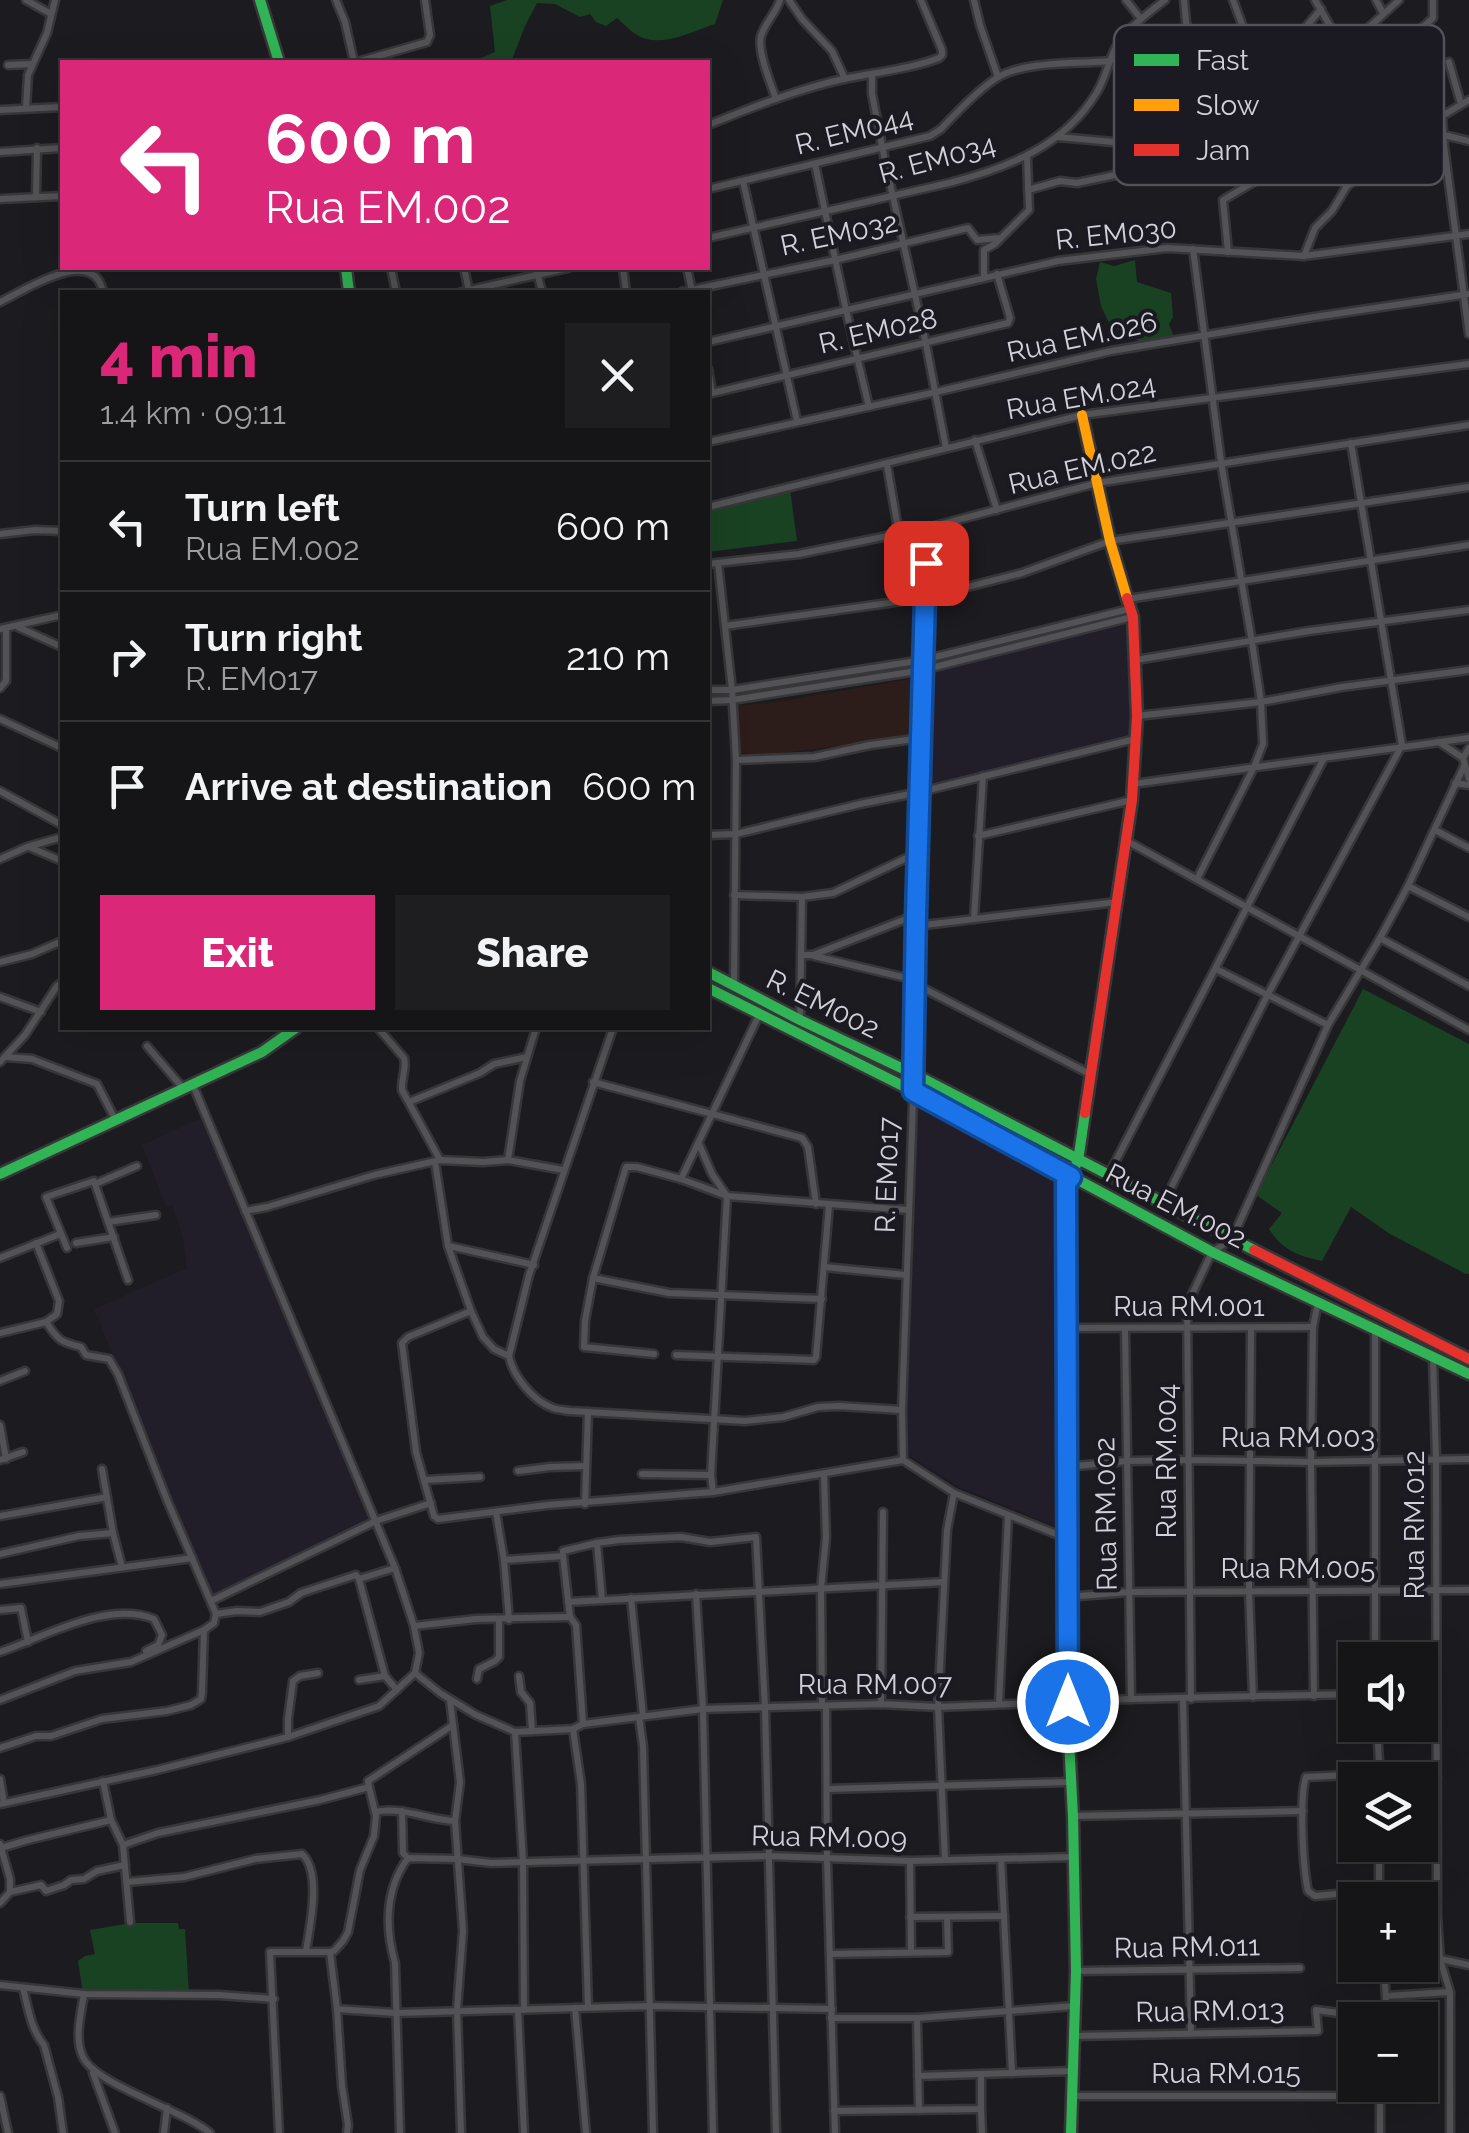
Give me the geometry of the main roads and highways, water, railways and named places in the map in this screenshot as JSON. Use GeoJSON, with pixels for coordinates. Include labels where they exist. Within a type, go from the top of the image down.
{"type":"FeatureCollection","features":[{"type":"Feature","properties":{"kind":"waterway"},"geometry":{"type":"LineString","coordinates":[[46,1510],[63,1508]]}},
{"type":"Feature","properties":{"kind":"waterway"},"geometry":{"type":"LineString","coordinates":[[82,1533],[109,1530]]}}]}
